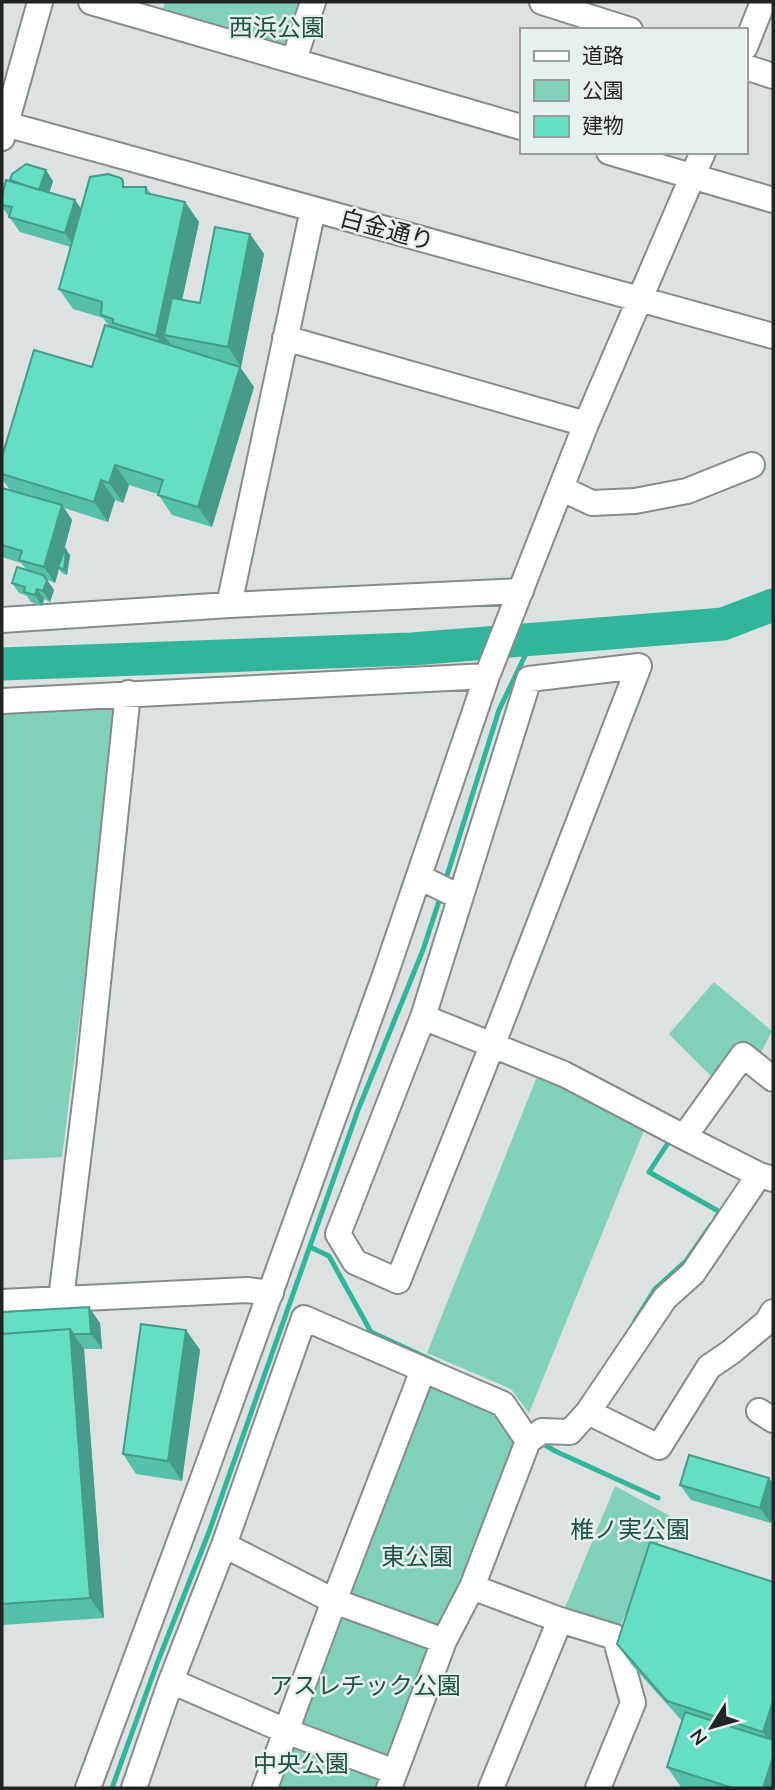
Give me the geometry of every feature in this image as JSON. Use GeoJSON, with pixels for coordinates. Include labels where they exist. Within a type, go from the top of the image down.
{"type":"FeatureCollection","features":[{"type":"Feature","properties":{"kind":"street"},"geometry":{"type":"LineString","coordinates":[[3,128],[40,2]]}},
{"type":"Feature","properties":{"kind":"street"},"geometry":{"type":"LineString","coordinates":[[91,2],[162,11],[294,60],[520,127]]}},
{"type":"Feature","properties":{"kind":"street"},"geometry":{"type":"LineString","coordinates":[[294,60],[313,2]]}},
{"type":"Feature","properties":{"kind":"street"},"geometry":{"type":"LineString","coordinates":[[542,2],[624,28]]}},
{"type":"Feature","properties":{"kind":"street"},"geometry":{"type":"LineString","coordinates":[[747,42],[763,2]]}},
{"type":"Feature","properties":{"kind":"street"},"geometry":{"type":"LineString","coordinates":[[747,68],[773,76]]}},
{"type":"Feature","properties":{"kind":"street","name":"白金通り"},"geometry":{"type":"LineString","coordinates":[[3,128],[313,209],[773,336]]}},
{"type":"Feature","properties":{"kind":"street"},"geometry":{"type":"LineString","coordinates":[[616,154],[773,200]]}},
{"type":"Feature","properties":{"kind":"street"},"geometry":{"type":"LineString","coordinates":[[88,1788],[271,1293],[384,978],[487,676],[586,424],[702,154]]}},
{"type":"Feature","properties":{"kind":"street"},"geometry":{"type":"LineString","coordinates":[[229,605],[313,209]]}},
{"type":"Feature","properties":{"kind":"street"},"geometry":{"type":"LineString","coordinates":[[285,338],[586,424]]}},
{"type":"Feature","properties":{"kind":"street"},"geometry":{"type":"LineString","coordinates":[[561,488],[592,503],[635,501],[687,491],[752,465]]}},
{"type":"Feature","properties":{"kind":"street"},"geometry":{"type":"LineString","coordinates":[[2,620],[229,605],[521,591]]}},
{"type":"Feature","properties":{"kind":"street"},"geometry":{"type":"LineString","coordinates":[[639,666],[398,1281],[355,1262],[338,1234],[423,1017],[529,679],[639,666]]}},
{"type":"Feature","properties":{"kind":"street"},"geometry":{"type":"LineString","coordinates":[[2,701],[487,676]]}},
{"type":"Feature","properties":{"kind":"street"},"geometry":{"type":"LineString","coordinates":[[61,1299],[89,1070],[128,693]]}},
{"type":"Feature","properties":{"kind":"street"},"geometry":{"type":"LineString","coordinates":[[419,877],[460,897]]}},
{"type":"Feature","properties":{"kind":"street"},"geometry":{"type":"LineString","coordinates":[[171,1681],[392,1780],[444,1641],[472,1587],[528,1441],[542,1431],[570,1432],[588,1412],[665,1298],[693,1273],[766,1177],[572,1079],[423,1017]]}},
{"type":"Feature","properties":{"kind":"street"},"geometry":{"type":"LineString","coordinates":[[684,1137],[743,1055],[773,1079]]}},
{"type":"Feature","properties":{"kind":"street"},"geometry":{"type":"LineString","coordinates":[[2,1302],[247,1290],[271,1293]]}},
{"type":"Feature","properties":{"kind":"street"},"geometry":{"type":"LineString","coordinates":[[588,1412],[659,1447],[709,1367],[767,1322],[773,1312]]}},
{"type":"Feature","properties":{"kind":"street"},"geometry":{"type":"LineString","coordinates":[[134,1788],[304,1318],[503,1404],[528,1441]]}},
{"type":"Feature","properties":{"kind":"street"},"geometry":{"type":"LineString","coordinates":[[265,1788],[423,1370]]}},
{"type":"Feature","properties":{"kind":"street"},"geometry":{"type":"LineString","coordinates":[[224,1545],[334,1601],[444,1641]]}},
{"type":"Feature","properties":{"kind":"street"},"geometry":{"type":"LineString","coordinates":[[472,1587],[560,1620],[615,1637],[633,1703],[598,1788]]}},
{"type":"Feature","properties":{"kind":"street"},"geometry":{"type":"LineString","coordinates":[[491,1788],[560,1620]]}},
{"type":"Feature","properties":{"kind":"green space","name":"西浜公園"},"geometry":{"type":"Polygon","coordinates":[[[165,2],[313,2],[294,60],[159,21],[165,2]]]}},
{"type":"Feature","properties":{"kind":"green space"},"geometry":{"type":"Polygon","coordinates":[[[108,706],[118,715],[62,1157],[2,1160],[2,710],[108,706]]]}},
{"type":"Feature","properties":{"kind":"green space"},"geometry":{"type":"Polygon","coordinates":[[[714,982],[772,1031],[755,1064],[721,1086],[669,1034],[714,982]]]}},
{"type":"Feature","properties":{"kind":"green space"},"geometry":{"type":"Polygon","coordinates":[[[538,1074],[645,1128],[529,1413],[511,1389],[427,1353],[538,1074]]]}},
{"type":"Feature","properties":{"kind":"green space"},"geometry":{"type":"Polygon","coordinates":[[[423,1370],[503,1404],[528,1441],[389,1788],[265,1788],[423,1370]]]}},
{"type":"Feature","properties":{"kind":"green space","name":"椎ノ実公園"},"geometry":{"type":"Polygon","coordinates":[[[615,1486],[670,1516],[615,1637],[560,1620],[615,1486]]]}},
{"type":"Feature","properties":{"kind":"building"},"geometry":{"type":"Polygon","coordinates":[[[26,164],[46,170],[39,190],[10,180],[12,174],[26,164]]]}},
{"type":"Feature","properties":{"kind":"building"},"geometry":{"type":"Polygon","coordinates":[[[108,174],[121,178],[123,187],[146,187],[146,193],[185,202],[156,336],[113,323],[113,319],[101,315],[102,302],[59,289],[90,177],[108,174]]]}},
{"type":"Feature","properties":{"kind":"building"},"geometry":{"type":"Polygon","coordinates":[[[6,180],[75,200],[65,233],[9,217],[12,207],[2,205],[6,180]]]}},
{"type":"Feature","properties":{"kind":"building"},"geometry":{"type":"Polygon","coordinates":[[[215,227],[250,234],[228,347],[164,335],[172,298],[200,303],[215,227]]]}},
{"type":"Feature","properties":{"kind":"building"},"geometry":{"type":"Polygon","coordinates":[[[105,325],[240,367],[198,507],[158,495],[163,480],[115,465],[109,483],[101,480],[94,502],[2,474],[2,457],[34,350],[92,367],[105,325]]]}},
{"type":"Feature","properties":{"kind":"building"},"geometry":{"type":"Polygon","coordinates":[[[2,488],[62,505],[44,567],[19,560],[22,551],[2,545],[2,488]]]}},
{"type":"Feature","properties":{"kind":"building"},"geometry":{"type":"Polygon","coordinates":[[[66,550],[64,570],[58,567],[66,550]]]}},
{"type":"Feature","properties":{"kind":"building"},"geometry":{"type":"Polygon","coordinates":[[[17,567],[43,575],[47,580],[43,591],[37,589],[35,595],[24,592],[25,587],[12,583],[17,567]]]}},
{"type":"Feature","properties":{"kind":"building"},"geometry":{"type":"Polygon","coordinates":[[[89,1307],[91,1334],[73,1334],[70,1329],[2,1334],[2,1312],[89,1307]]]}},
{"type":"Feature","properties":{"kind":"building"},"geometry":{"type":"Polygon","coordinates":[[[141,1324],[186,1330],[168,1461],[123,1454],[141,1324]]]}},
{"type":"Feature","properties":{"kind":"building"},"geometry":{"type":"Polygon","coordinates":[[[70,1329],[90,1598],[2,1604],[2,1334],[70,1329]]]}},
{"type":"Feature","properties":{"kind":"building"},"geometry":{"type":"Polygon","coordinates":[[[689,1455],[769,1478],[760,1508],[680,1485],[689,1455]]]}},
{"type":"Feature","properties":{"kind":"building"},"geometry":{"type":"Polygon","coordinates":[[[650,1542],[773,1582],[773,1701],[763,1732],[667,1701],[617,1644],[650,1542]]]}},
{"type":"Feature","properties":{"kind":"building"},"geometry":{"type":"Polygon","coordinates":[[[685,1712],[773,1740],[773,1757],[763,1788],[733,1788],[667,1767],[685,1712]]]}},
{"type":"Feature","properties":{"kind":"waterway"},"geometry":{"type":"LineString","coordinates":[[2,664],[412,649],[723,624],[773,605]]}},
{"type":"Feature","properties":{"kind":"waterway"},"geometry":{"type":"LineString","coordinates":[[445,882],[499,710],[533,639]]}},
{"type":"Feature","properties":{"kind":"waterway"},"geometry":{"type":"LineString","coordinates":[[112,1788],[209,1532],[358,1110],[423,950],[441,895]]}},
{"type":"Feature","properties":{"kind":"waterway"},"geometry":{"type":"LineString","coordinates":[[670,1140],[649,1172],[720,1212],[716,1217]]}},
{"type":"Feature","properties":{"kind":"waterway"},"geometry":{"type":"LineString","coordinates":[[635,1321],[655,1289],[686,1261],[711,1225]]}},
{"type":"Feature","properties":{"kind":"waterway"},"geometry":{"type":"LineString","coordinates":[[310,1247],[329,1256],[371,1332],[438,1363]]}},
{"type":"Feature","properties":{"kind":"waterway"},"geometry":{"type":"LineString","coordinates":[[542,1443],[658,1498]]}},
{"type":"Feature","properties":{"kind":"park label","name":"東公園"},"geometry":{"type":"Point","coordinates":[417,1557]}},
{"type":"Feature","properties":{"kind":"park label","name":"アスレチック公園"},"geometry":{"type":"Point","coordinates":[365,1686]}},
{"type":"Feature","properties":{"kind":"park label","name":"中央公園"},"geometry":{"type":"Point","coordinates":[301,1764]}}]}
